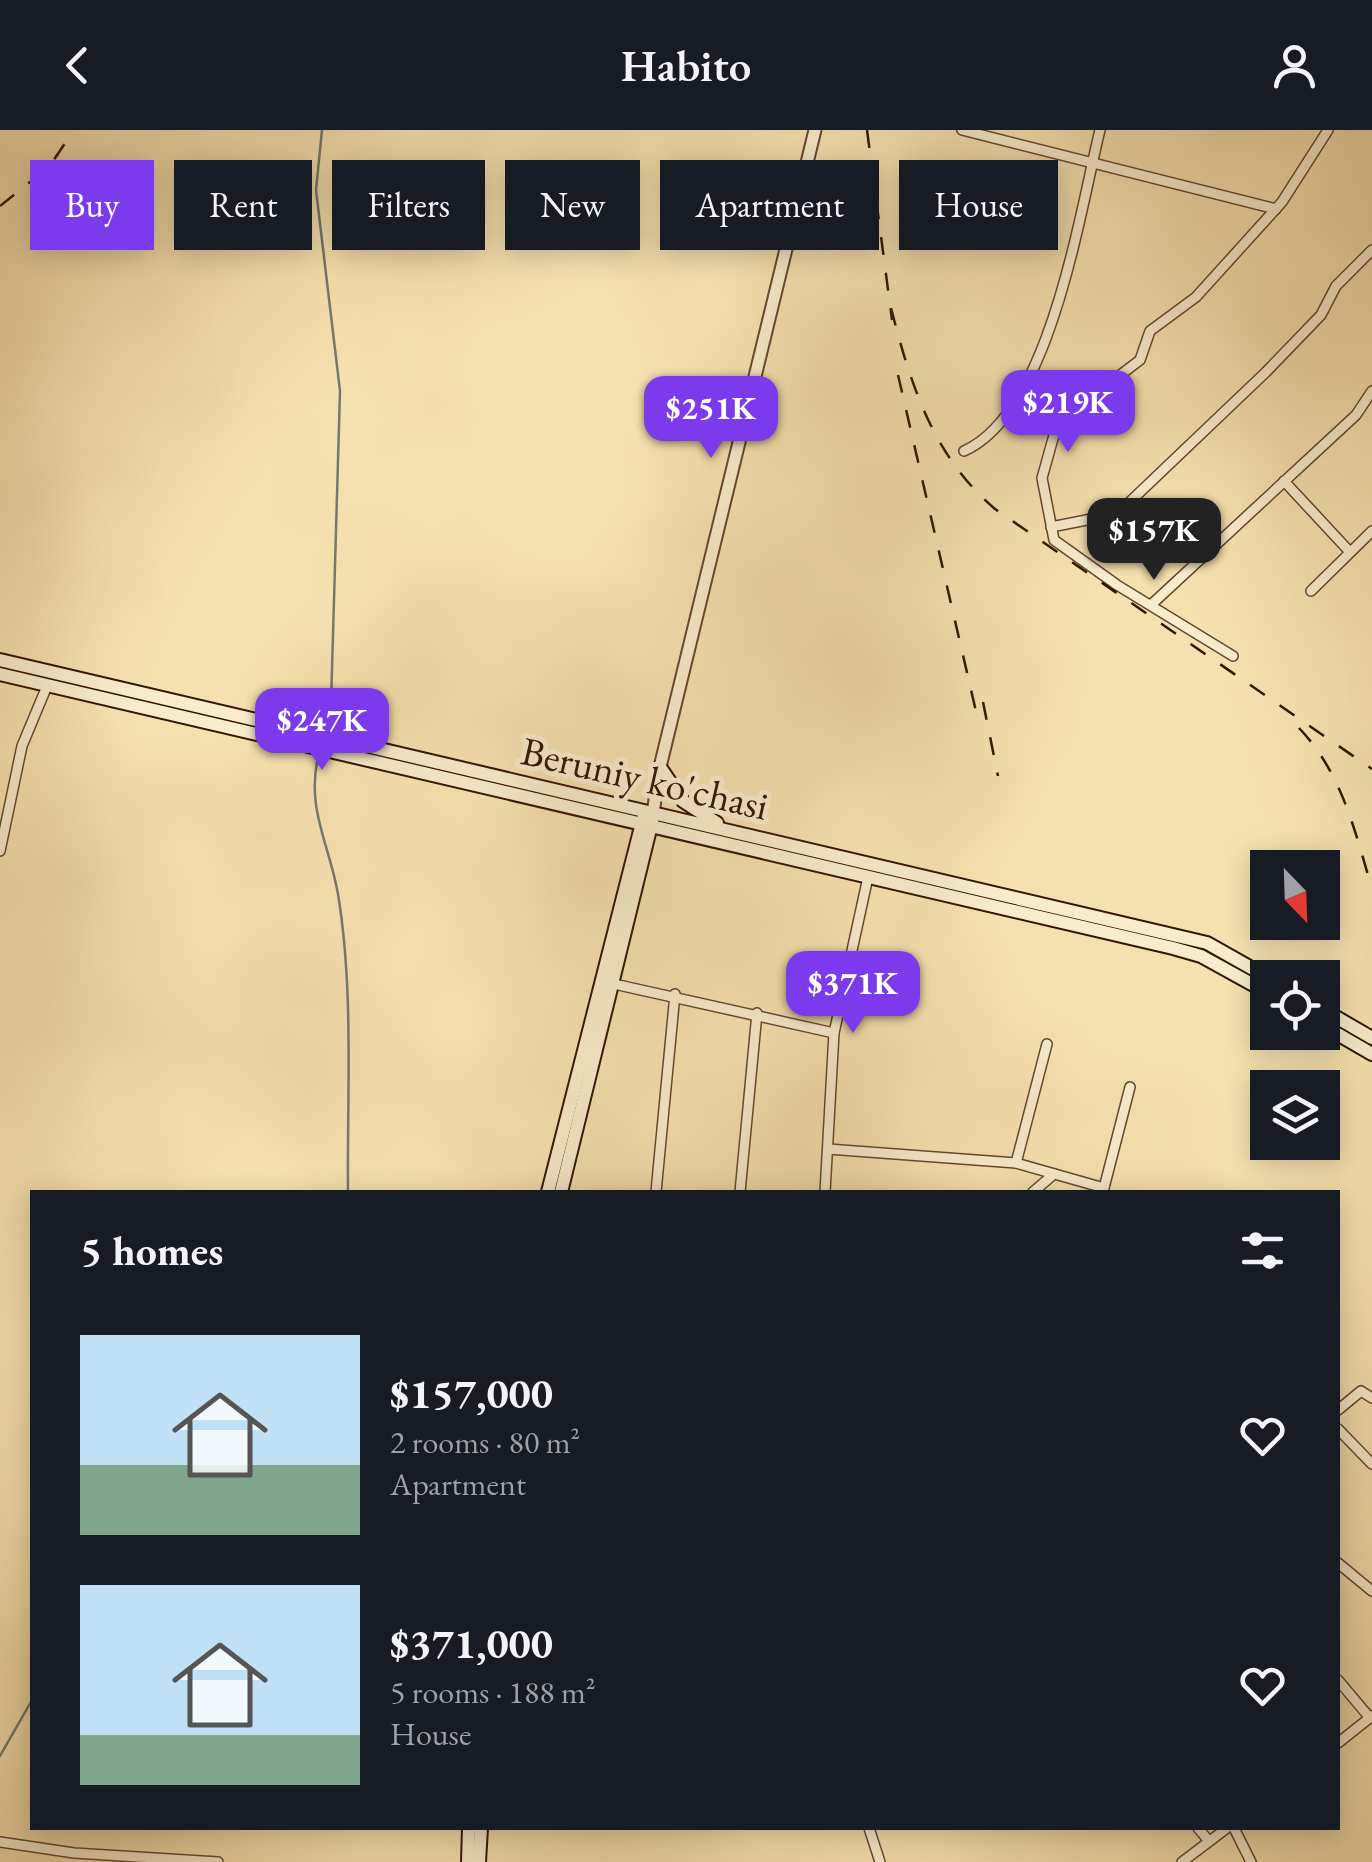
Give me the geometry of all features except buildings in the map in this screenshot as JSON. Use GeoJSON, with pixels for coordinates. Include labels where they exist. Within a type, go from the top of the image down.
{"type":"FeatureCollection","features":[{"type":"Feature","properties":{"kind":"main road","name":"Beruniy ko'chasi"},"geometry":{"type":"LineString","coordinates":[[0,660],[212,718]]}},
{"type":"Feature","properties":{"kind":"main road","name":"Beruniy ko'chasi"},"geometry":{"type":"LineString","coordinates":[[0,674],[648,816],[868,877],[1201,956],[1250,983]]}},
{"type":"Feature","properties":{"kind":"main road"},"geometry":{"type":"LineString","coordinates":[[660,767],[682,801],[728,829]]}},
{"type":"Feature","properties":{"kind":"main road"},"geometry":{"type":"LineString","coordinates":[[562,1190],[614,984],[648,816]]}},
{"type":"Feature","properties":{"kind":"main road"},"geometry":{"type":"LineString","coordinates":[[549,1190],[648,816]]}},
{"type":"Feature","properties":{"kind":"main road","name":"Beruniy ko'chasi"},"geometry":{"type":"LineString","coordinates":[[648,816],[728,829],[1206,943],[1250,967]]}},
{"type":"Feature","properties":{"kind":"main road"},"geometry":{"type":"LineString","coordinates":[[1340,1019],[1372,1038]]}},
{"type":"Feature","properties":{"kind":"main road"},"geometry":{"type":"LineString","coordinates":[[1340,1035],[1372,1054]]}},
{"type":"Feature","properties":{"kind":"main road"},"geometry":{"type":"LineString","coordinates":[[468,1862],[470,1830]]}},
{"type":"Feature","properties":{"kind":"main road"},"geometry":{"type":"LineString","coordinates":[[479,1862],[481,1830]]}},
{"type":"Feature","properties":{"kind":"street"},"geometry":{"type":"LineString","coordinates":[[648,816],[815,130]]}},
{"type":"Feature","properties":{"kind":"street"},"geometry":{"type":"LineString","coordinates":[[962,130],[1276,209]]}},
{"type":"Feature","properties":{"kind":"street"},"geometry":{"type":"LineString","coordinates":[[964,451],[985,441],[1012,408],[1052,327],[1100,130]]}},
{"type":"Feature","properties":{"kind":"street"},"geometry":{"type":"LineString","coordinates":[[1234,656],[1070,554],[1054,540],[1042,478],[1059,417],[1078,381],[1107,385],[1140,360],[1150,331],[1196,296],[1276,209],[1328,130]]}},
{"type":"Feature","properties":{"kind":"street"},"geometry":{"type":"LineString","coordinates":[[1051,527],[1117,514],[1266,372],[1320,315],[1336,286],[1372,250]]}},
{"type":"Feature","properties":{"kind":"street"},"geometry":{"type":"LineString","coordinates":[[1152,604],[1356,414],[1372,391]]}},
{"type":"Feature","properties":{"kind":"street"},"geometry":{"type":"LineString","coordinates":[[1284,481],[1349,551]]}},
{"type":"Feature","properties":{"kind":"street"},"geometry":{"type":"LineString","coordinates":[[1311,591],[1372,531]]}},
{"type":"Feature","properties":{"kind":"street"},"geometry":{"type":"LineString","coordinates":[[0,850],[22,746],[47,686]]}},
{"type":"Feature","properties":{"kind":"street"},"geometry":{"type":"LineString","coordinates":[[825,1190],[834,1033],[868,877]]}},
{"type":"Feature","properties":{"kind":"street"},"geometry":{"type":"LineString","coordinates":[[614,984],[675,994],[834,1033]]}},
{"type":"Feature","properties":{"kind":"street"},"geometry":{"type":"LineString","coordinates":[[656,1190],[675,994]]}},
{"type":"Feature","properties":{"kind":"street"},"geometry":{"type":"LineString","coordinates":[[740,1190],[757,1013]]}},
{"type":"Feature","properties":{"kind":"street"},"geometry":{"type":"LineString","coordinates":[[1016,1162],[1047,1044]]}},
{"type":"Feature","properties":{"kind":"street"},"geometry":{"type":"LineString","coordinates":[[828,1149],[1016,1162],[1104,1188],[1130,1087]]}},
{"type":"Feature","properties":{"kind":"street"},"geometry":{"type":"LineString","coordinates":[[1035,1190],[1054,1174]]}},
{"type":"Feature","properties":{"kind":"street"},"geometry":{"type":"LineString","coordinates":[[1340,1408],[1361,1391],[1372,1398]]}},
{"type":"Feature","properties":{"kind":"street"},"geometry":{"type":"LineString","coordinates":[[1340,1431],[1372,1464]]}},
{"type":"Feature","properties":{"kind":"street"},"geometry":{"type":"LineString","coordinates":[[1340,1565],[1372,1591]]}},
{"type":"Feature","properties":{"kind":"street"},"geometry":{"type":"LineString","coordinates":[[1340,1682],[1371,1717],[1340,1741]]}},
{"type":"Feature","properties":{"kind":"street"},"geometry":{"type":"LineString","coordinates":[[870,1830],[880,1862]]}},
{"type":"Feature","properties":{"kind":"street"},"geometry":{"type":"LineString","coordinates":[[1200,1830],[1208,1840]]}},
{"type":"Feature","properties":{"kind":"street"},"geometry":{"type":"LineString","coordinates":[[1182,1862],[1226,1830]]}},
{"type":"Feature","properties":{"kind":"street"},"geometry":{"type":"LineString","coordinates":[[1231,1830],[1252,1862]]}},
{"type":"Feature","properties":{"kind":"street"},"geometry":{"type":"LineString","coordinates":[[0,1844],[218,1862]]}},
{"type":"Feature","properties":{"kind":"waterway"},"geometry":{"type":"LineString","coordinates":[[322,130],[316,190],[340,391],[331,705],[324,731]]}},
{"type":"Feature","properties":{"kind":"waterway"},"geometry":{"type":"LineString","coordinates":[[319,753],[316,808],[338,894],[346,968],[348,1190]]}},
{"type":"Feature","properties":{"kind":"waterway"},"geometry":{"type":"LineString","coordinates":[[0,1756],[30,1704]]}},
{"type":"Feature","properties":{"kind":"railway"},"geometry":{"type":"LineString","coordinates":[[0,206],[49,167],[74,130]]}},
{"type":"Feature","properties":{"kind":"railway"},"geometry":{"type":"LineString","coordinates":[[867,130],[892,320]]}},
{"type":"Feature","properties":{"kind":"railway"},"geometry":{"type":"LineString","coordinates":[[891,308],[927,418],[955,466],[995,509],[1372,769]]}},
{"type":"Feature","properties":{"kind":"railway"},"geometry":{"type":"LineString","coordinates":[[898,375],[978,720]]}},
{"type":"Feature","properties":{"kind":"railway"},"geometry":{"type":"LineString","coordinates":[[983,702],[998,776]]}},
{"type":"Feature","properties":{"kind":"railway"},"geometry":{"type":"LineString","coordinates":[[1299,728],[1337,783],[1372,889]]}}]}
